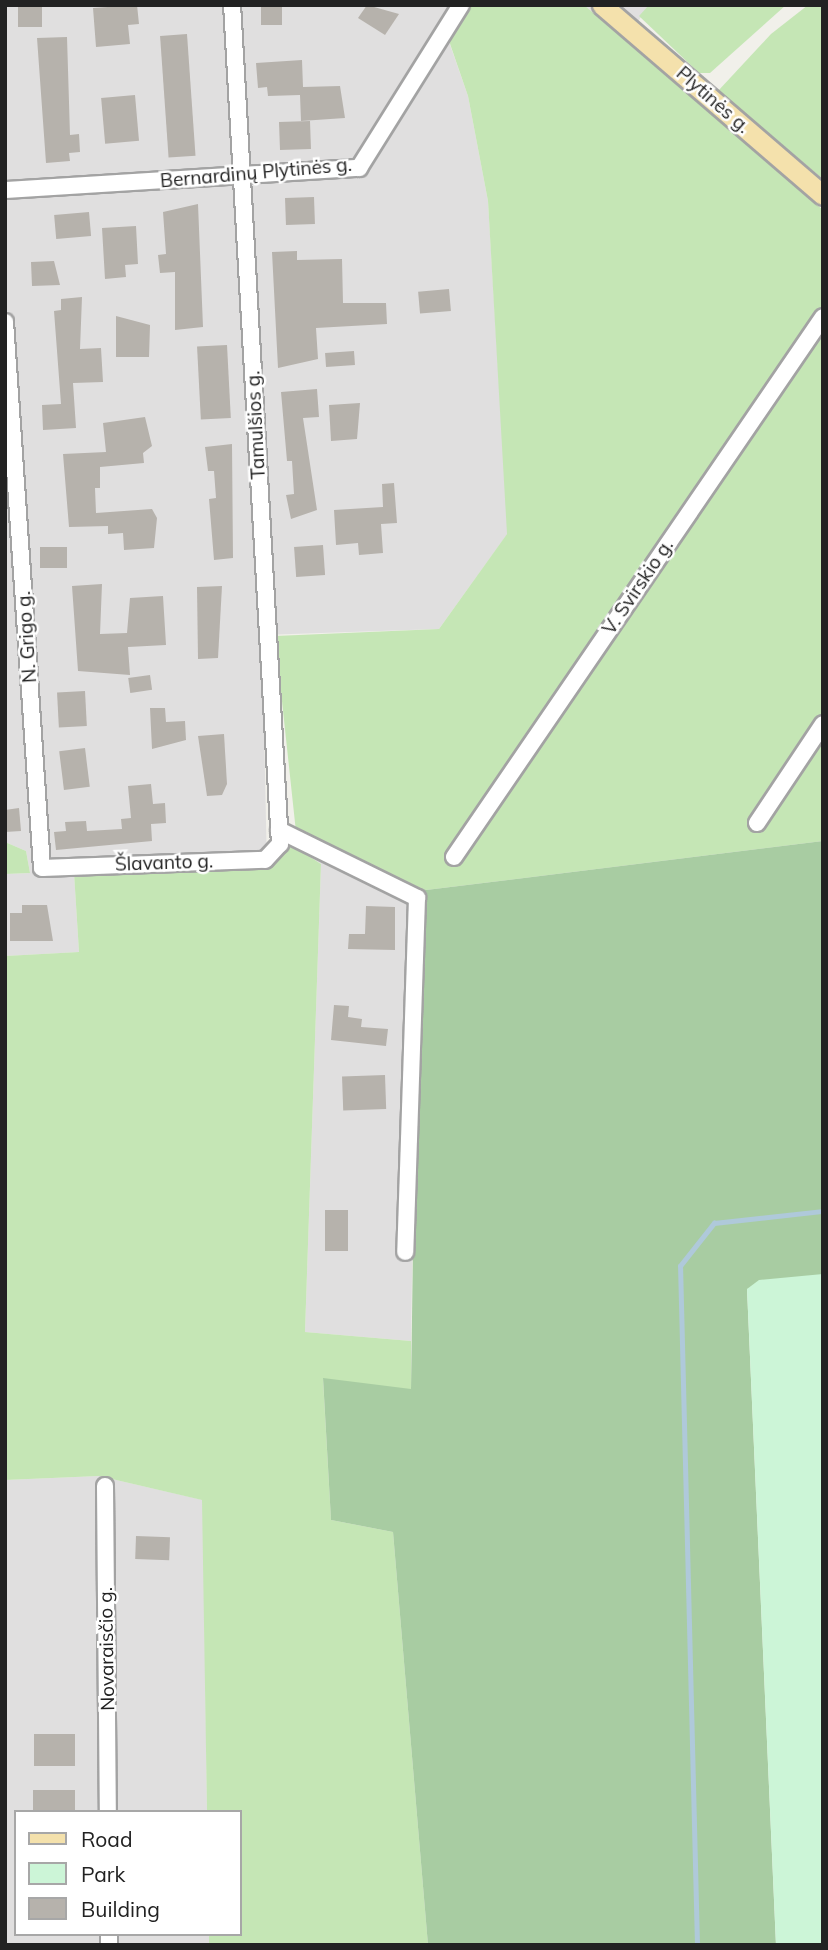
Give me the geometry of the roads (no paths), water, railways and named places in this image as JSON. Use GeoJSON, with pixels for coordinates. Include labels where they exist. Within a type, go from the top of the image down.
{"type":"FeatureCollection","features":[{"type":"Feature","properties":{"kind":"main road","name":"Plytinės g."},"geometry":{"type":"LineString","coordinates":[[602,5],[823,195]]}},
{"type":"Feature","properties":{"kind":"street","name":"Tamulšios g."},"geometry":{"type":"LineString","coordinates":[[232,5],[280,837]]}},
{"type":"Feature","properties":{"kind":"street","name":"Bernardinų Plytinės g."},"geometry":{"type":"LineString","coordinates":[[5,190],[359,168],[461,5]]}},
{"type":"Feature","properties":{"kind":"street","name":"V. Svirskio g."},"geometry":{"type":"LineString","coordinates":[[454,857],[823,317]]}},
{"type":"Feature","properties":{"kind":"street","name":"N. Grigo g."},"geometry":{"type":"LineString","coordinates":[[5,322],[42,868]]}},
{"type":"Feature","properties":{"kind":"street"},"geometry":{"type":"LineString","coordinates":[[757,823],[823,724]]}},
{"type":"Feature","properties":{"kind":"street","name":"Šlavanto g."},"geometry":{"type":"LineString","coordinates":[[42,868],[265,860],[280,837]]}},
{"type":"Feature","properties":{"kind":"street"},"geometry":{"type":"LineString","coordinates":[[280,837],[416,898],[405,1252]]}},
{"type":"Feature","properties":{"kind":"street","name":"Novaraisčio g."},"geometry":{"type":"LineString","coordinates":[[105,1486],[108,1810]]}},
{"type":"Feature","properties":{"kind":"waterway"},"geometry":{"type":"LineString","coordinates":[[697,1945],[680,1266],[714,1223],[823,1211]]}}]}
